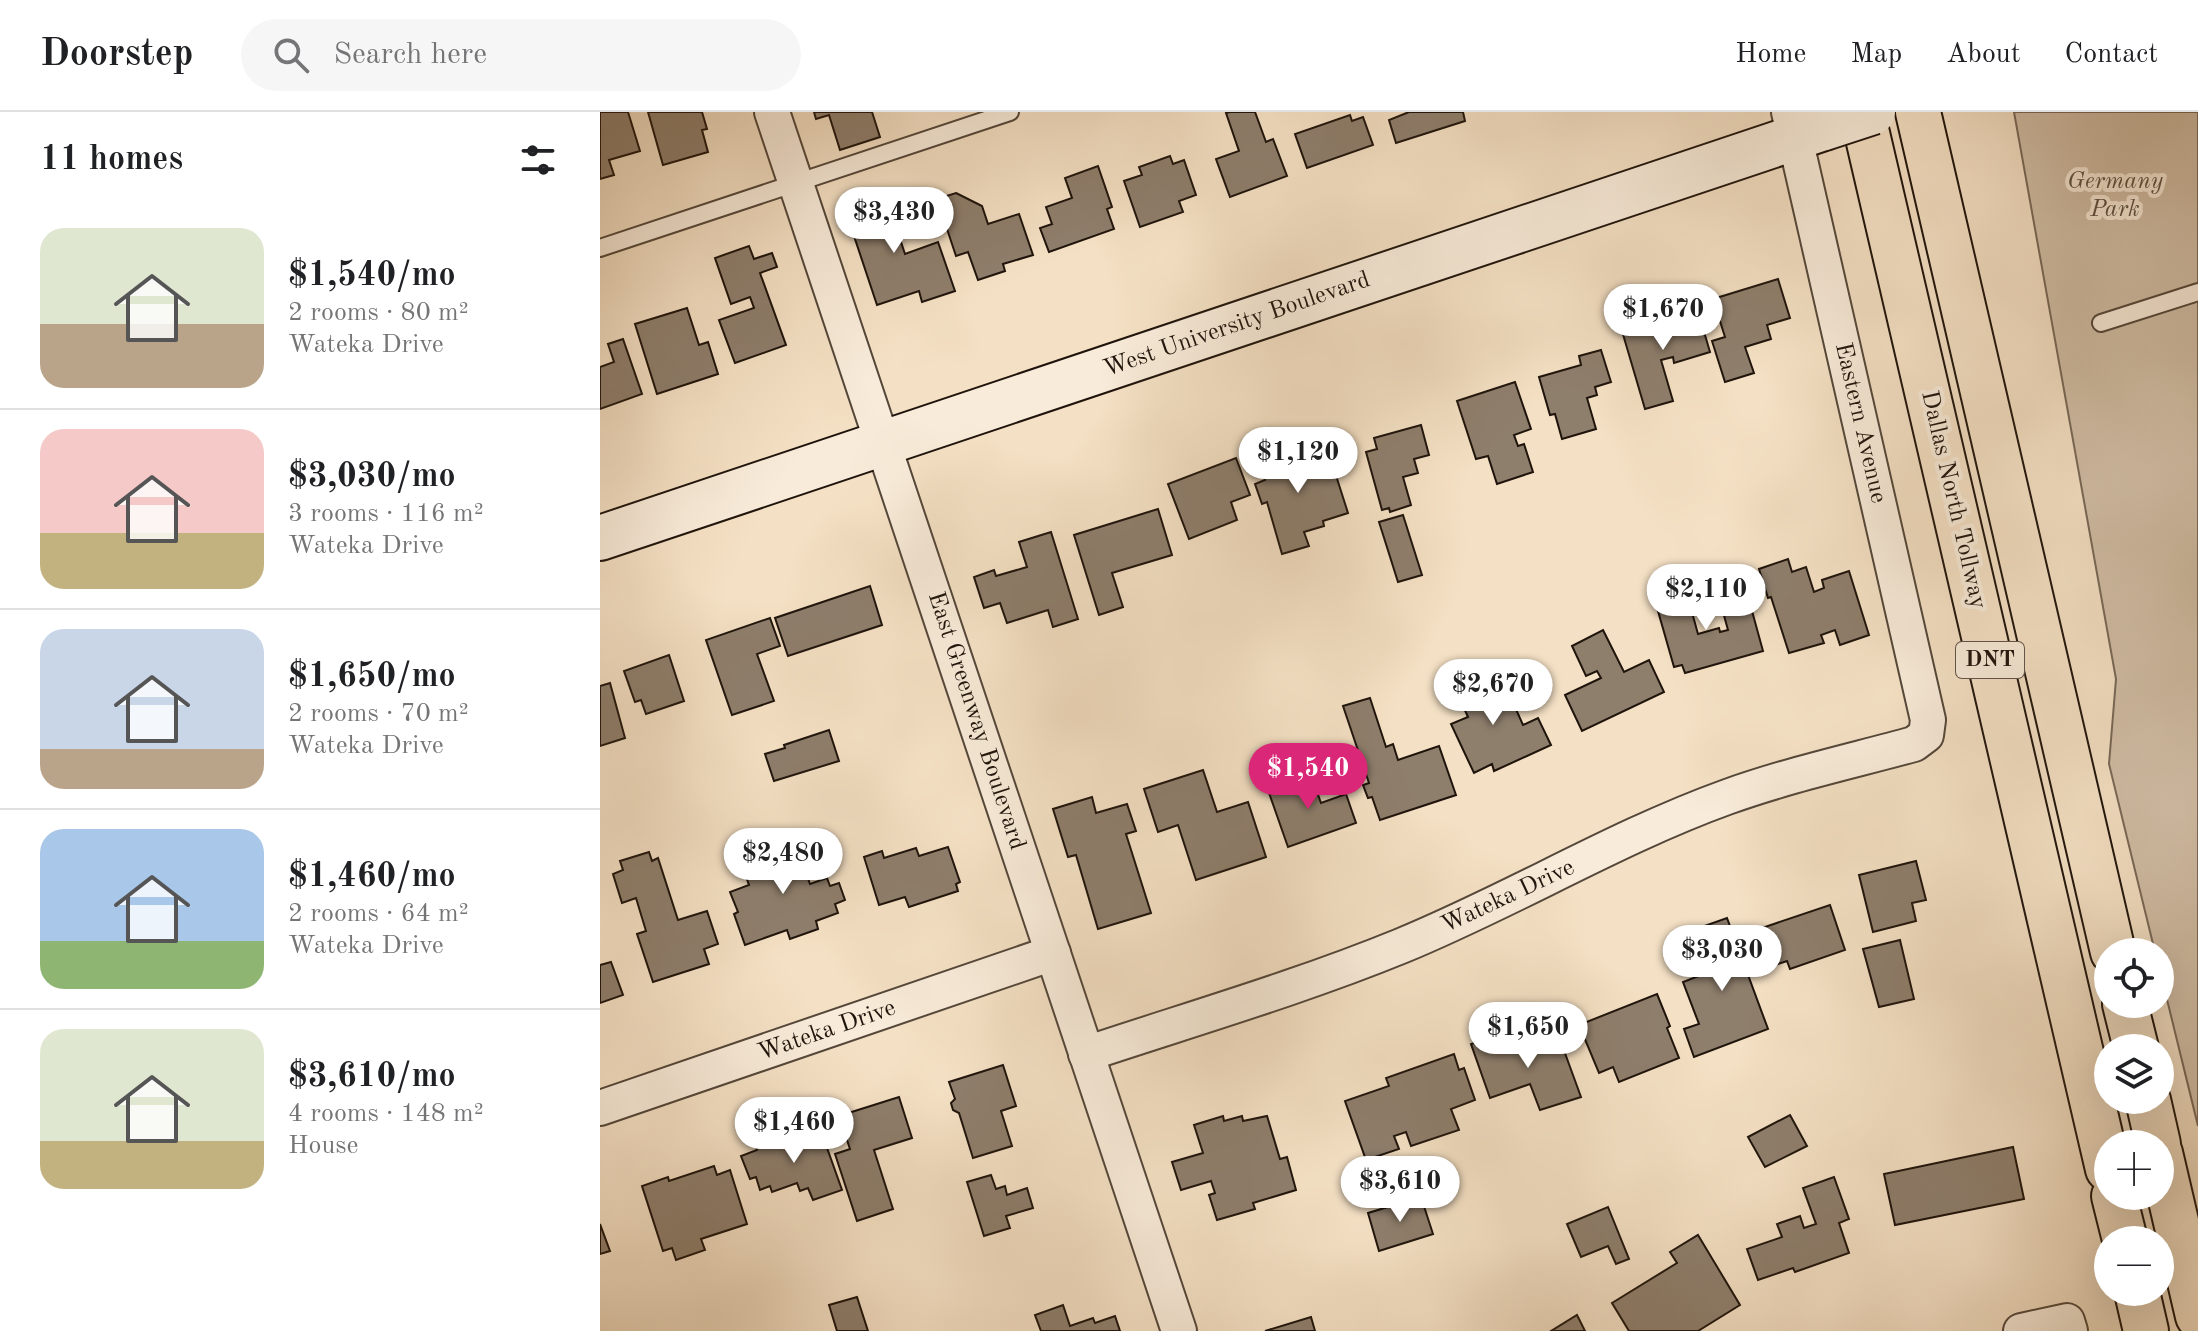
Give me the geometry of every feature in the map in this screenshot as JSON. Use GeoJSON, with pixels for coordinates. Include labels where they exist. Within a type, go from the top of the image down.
{"type":"FeatureCollection","features":[{"type":"Feature","properties":{"kind":"highway","name":"DNT"},"geometry":{"type":"LineString","coordinates":[[1918,112],[2110,938]]}},
{"type":"Feature","properties":{"kind":"highway","name":"Dallas North Tollway"},"geometry":{"type":"LineString","coordinates":[[1818,122],[2097,1130]]}},
{"type":"Feature","properties":{"kind":"highway"},"geometry":{"type":"LineString","coordinates":[[2173,1210],[2198,1316]]}},
{"type":"Feature","properties":{"kind":"highway"},"geometry":{"type":"LineString","coordinates":[[2140,1306],[2146,1331]]}},
{"type":"Feature","properties":{"kind":"street","name":"East Greenway Boulevard"},"geometry":{"type":"LineString","coordinates":[[772,112],[1179,1331]]}},
{"type":"Feature","properties":{"kind":"street","name":"West University Boulevard"},"geometry":{"type":"LineString","coordinates":[[600,538],[884,445],[1818,122],[1873,112]]}},
{"type":"Feature","properties":{"kind":"street","name":"Eastern Avenue"},"geometry":{"type":"LineString","coordinates":[[1818,122],[1928,720],[1926,735]]}},
{"type":"Feature","properties":{"kind":"street","name":"Wateka Drive"},"geometry":{"type":"LineString","coordinates":[[1086,1054],[1329,974],[1403,945],[1497,905],[1666,822],[1727,797],[1914,744],[1926,735]]}},
{"type":"Feature","properties":{"kind":"street","name":"Wateka Drive"},"geometry":{"type":"LineString","coordinates":[[600,1108],[1053,953]]}},
{"type":"Feature","properties":{"kind":"street"},"geometry":{"type":"LineString","coordinates":[[2021,1331],[2068,1326]]}},
{"type":"Feature","properties":{"kind":"lane"},"geometry":{"type":"LineString","coordinates":[[600,248],[1010,112]]}},
{"type":"Feature","properties":{"kind":"lane"},"geometry":{"type":"LineString","coordinates":[[2101,323],[2198,292]]}},
{"type":"Feature","properties":{"kind":"green space","name":"Germany Park"},"geometry":{"type":"Polygon","coordinates":[[[2014,112],[2198,112],[2198,1126],[2172,1018],[2174,1018],[2174,938],[2152,938],[2109,764],[2116,679],[2014,112]]]}},
{"type":"Feature","properties":{"kind":"building"},"geometry":{"type":"Polygon","coordinates":[[[600,112],[628,112],[640,151],[609,160],[614,175],[600,179],[600,112]]]}},
{"type":"Feature","properties":{"kind":"building"},"geometry":{"type":"Polygon","coordinates":[[[648,112],[702,112],[707,129],[702,130],[708,152],[663,165],[648,112]]]}},
{"type":"Feature","properties":{"kind":"building"},"geometry":{"type":"Polygon","coordinates":[[[814,112],[872,112],[880,137],[840,150],[829,115],[816,119],[814,112]]]}},
{"type":"Feature","properties":{"kind":"building"},"geometry":{"type":"Polygon","coordinates":[[[1255,112],[1266,142],[1273,139],[1287,176],[1230,197],[1216,159],[1239,151],[1226,113],[1255,112]]]}},
{"type":"Feature","properties":{"kind":"building"},"geometry":{"type":"Polygon","coordinates":[[[1409,112],[1463,112],[1465,121],[1396,143],[1389,120],[1409,112]]]}},
{"type":"Feature","properties":{"kind":"building"},"geometry":{"type":"Polygon","coordinates":[[[1350,115],[1352,121],[1363,117],[1373,145],[1307,168],[1295,134],[1350,115]]]}},
{"type":"Feature","properties":{"kind":"building"},"geometry":{"type":"Polygon","coordinates":[[[1170,156],[1173,164],[1184,160],[1196,195],[1179,201],[1183,212],[1140,227],[1124,181],[1142,175],[1139,167],[1170,156]]]}},
{"type":"Feature","properties":{"kind":"building"},"geometry":{"type":"Polygon","coordinates":[[[1098,166],[1112,207],[1107,209],[1114,229],[1049,252],[1040,228],[1052,224],[1046,207],[1072,198],[1065,178],[1098,166]]]}},
{"type":"Feature","properties":{"kind":"building"},"geometry":{"type":"Polygon","coordinates":[[[880,191],[887,213],[891,212],[905,254],[938,242],[955,291],[922,302],[919,291],[877,305],[843,203],[880,191]]]}},
{"type":"Feature","properties":{"kind":"building"},"geometry":{"type":"Polygon","coordinates":[[[956,193],[982,206],[988,224],[1019,214],[1033,255],[1003,264],[1005,271],[978,280],[968,252],[956,256],[937,199],[956,193]]]}},
{"type":"Feature","properties":{"kind":"building"},"geometry":{"type":"Polygon","coordinates":[[[749,246],[754,259],[772,253],[777,267],[760,273],[786,345],[735,363],[719,320],[754,308],[750,297],[731,304],[715,258],[749,246]]]}},
{"type":"Feature","properties":{"kind":"building"},"geometry":{"type":"Polygon","coordinates":[[[1778,279],[1790,318],[1767,325],[1771,339],[1745,347],[1754,373],[1725,382],[1712,341],[1725,337],[1713,299],[1778,279]]]}},
{"type":"Feature","properties":{"kind":"building"},"geometry":{"type":"Polygon","coordinates":[[[687,308],[699,345],[708,342],[718,374],[657,394],[635,324],[687,308]]]}},
{"type":"Feature","properties":{"kind":"building"},"geometry":{"type":"Polygon","coordinates":[[[1697,308],[1710,352],[1674,363],[1673,357],[1661,360],[1673,401],[1645,409],[1622,331],[1697,308]]]}},
{"type":"Feature","properties":{"kind":"building"},"geometry":{"type":"Polygon","coordinates":[[[623,339],[642,394],[600,409],[600,367],[614,362],[608,344],[623,339]]]}},
{"type":"Feature","properties":{"kind":"building"},"geometry":{"type":"Polygon","coordinates":[[[1601,350],[1611,382],[1595,387],[1597,395],[1587,398],[1596,429],[1562,439],[1555,414],[1550,415],[1539,377],[1581,365],[1579,356],[1601,350]]]}},
{"type":"Feature","properties":{"kind":"building"},"geometry":{"type":"Polygon","coordinates":[[[1515,382],[1531,429],[1514,435],[1518,446],[1524,444],[1533,472],[1497,484],[1488,456],[1476,459],[1457,401],[1515,382]]]}},
{"type":"Feature","properties":{"kind":"building"},"geometry":{"type":"Polygon","coordinates":[[[1421,425],[1429,455],[1414,459],[1418,473],[1403,477],[1411,505],[1390,512],[1389,508],[1382,510],[1366,452],[1377,449],[1374,438],[1421,425]]]}},
{"type":"Feature","properties":{"kind":"building"},"geometry":{"type":"Polygon","coordinates":[[[1293,440],[1299,462],[1311,459],[1314,469],[1332,463],[1348,513],[1323,521],[1324,526],[1304,532],[1309,546],[1282,554],[1267,502],[1262,504],[1255,484],[1265,480],[1257,452],[1293,440]]]}},
{"type":"Feature","properties":{"kind":"building"},"geometry":{"type":"Polygon","coordinates":[[[1236,458],[1250,495],[1231,502],[1237,520],[1189,539],[1168,484],[1236,458]]]}},
{"type":"Feature","properties":{"kind":"building"},"geometry":{"type":"Polygon","coordinates":[[[1158,509],[1172,555],[1112,573],[1123,607],[1099,615],[1074,535],[1158,509]]]}},
{"type":"Feature","properties":{"kind":"building"},"geometry":{"type":"Polygon","coordinates":[[[1403,515],[1422,575],[1398,582],[1379,522],[1403,515]]]}},
{"type":"Feature","properties":{"kind":"building"},"geometry":{"type":"Polygon","coordinates":[[[1051,532],[1078,619],[1053,627],[1048,610],[1007,623],[1000,603],[984,608],[974,577],[994,570],[996,576],[1027,567],[1019,542],[1051,532]]]}},
{"type":"Feature","properties":{"kind":"building"},"geometry":{"type":"Polygon","coordinates":[[[1788,559],[1792,572],[1806,567],[1814,592],[1824,588],[1822,580],[1849,571],[1869,635],[1840,645],[1835,630],[1821,635],[1824,643],[1789,653],[1759,569],[1788,559]]]}},
{"type":"Feature","properties":{"kind":"building"},"geometry":{"type":"Polygon","coordinates":[[[870,586],[882,625],[788,656],[775,618],[870,586]]]}},
{"type":"Feature","properties":{"kind":"building"},"geometry":{"type":"Polygon","coordinates":[[[1669,586],[1670,591],[1685,587],[1698,634],[1719,628],[1720,632],[1728,630],[1722,608],[1727,606],[1726,601],[1736,598],[1737,603],[1749,600],[1763,651],[1685,673],[1682,665],[1674,667],[1654,597],[1669,586]]]}},
{"type":"Feature","properties":{"kind":"building"},"geometry":{"type":"Polygon","coordinates":[[[770,618],[780,646],[757,654],[774,701],[732,715],[706,640],[770,618]]]}},
{"type":"Feature","properties":{"kind":"building"},"geometry":{"type":"Polygon","coordinates":[[[1603,630],[1624,672],[1649,660],[1664,692],[1582,731],[1565,695],[1601,678],[1597,671],[1586,676],[1572,646],[1603,630]]]}},
{"type":"Feature","properties":{"kind":"building"},"geometry":{"type":"Polygon","coordinates":[[[669,655],[684,701],[646,714],[641,700],[635,702],[624,671],[669,655]]]}},
{"type":"Feature","properties":{"kind":"building"},"geometry":{"type":"Polygon","coordinates":[[[1481,669],[1498,704],[1511,698],[1523,725],[1538,718],[1551,745],[1494,771],[1492,764],[1474,773],[1451,724],[1468,717],[1452,682],[1481,669]]]}},
{"type":"Feature","properties":{"kind":"building"},"geometry":{"type":"Polygon","coordinates":[[[610,683],[625,738],[600,746],[600,686],[610,683]]]}},
{"type":"Feature","properties":{"kind":"building"},"geometry":{"type":"Polygon","coordinates":[[[1370,698],[1386,747],[1393,744],[1398,760],[1439,746],[1456,795],[1380,820],[1372,797],[1368,798],[1363,785],[1369,783],[1343,706],[1370,698]]]}},
{"type":"Feature","properties":{"kind":"building"},"geometry":{"type":"Polygon","coordinates":[[[829,730],[839,761],[774,781],[765,754],[829,730]]]}},
{"type":"Feature","properties":{"kind":"building"},"geometry":{"type":"Polygon","coordinates":[[[1203,770],[1217,812],[1248,802],[1266,857],[1196,880],[1178,825],[1158,832],[1144,789],[1203,770]]]}},
{"type":"Feature","properties":{"kind":"building"},"geometry":{"type":"Polygon","coordinates":[[[1311,775],[1321,803],[1346,794],[1356,823],[1288,847],[1268,790],[1311,775]]]}},
{"type":"Feature","properties":{"kind":"building"},"geometry":{"type":"Polygon","coordinates":[[[1092,797],[1096,813],[1127,804],[1136,831],[1126,834],[1151,913],[1098,929],[1076,855],[1068,857],[1053,809],[1092,797]]]}},
{"type":"Feature","properties":{"kind":"building"},"geometry":{"type":"Polygon","coordinates":[[[779,837],[781,843],[794,838],[810,884],[827,878],[830,886],[839,883],[845,900],[835,904],[838,913],[816,921],[818,929],[790,939],[787,930],[745,945],[730,892],[749,885],[744,871],[765,863],[761,850],[769,847],[767,841],[779,837]]]}},
{"type":"Feature","properties":{"kind":"building"},"geometry":{"type":"Polygon","coordinates":[[[948,847],[960,882],[956,884],[958,891],[909,907],[905,897],[879,905],[864,857],[882,851],[884,858],[916,848],[919,856],[948,847]]]}},
{"type":"Feature","properties":{"kind":"building"},"geometry":{"type":"Polygon","coordinates":[[[649,852],[652,861],[658,858],[678,920],[707,911],[718,944],[704,949],[709,964],[653,982],[637,934],[646,931],[636,898],[622,903],[613,874],[623,870],[620,861],[649,852]]]}},
{"type":"Feature","properties":{"kind":"building"},"geometry":{"type":"Polygon","coordinates":[[[1916,861],[1926,900],[1912,903],[1916,921],[1873,932],[1859,875],[1916,861]]]}},
{"type":"Feature","properties":{"kind":"building"},"geometry":{"type":"Polygon","coordinates":[[[1830,905],[1845,950],[1790,969],[1787,961],[1766,968],[1753,931],[1830,905]]]}},
{"type":"Feature","properties":{"kind":"building"},"geometry":{"type":"Polygon","coordinates":[[[1727,918],[1768,1029],[1694,1057],[1684,1029],[1699,1024],[1683,982],[1709,972],[1693,930],[1727,918]]]}},
{"type":"Feature","properties":{"kind":"building"},"geometry":{"type":"Polygon","coordinates":[[[1900,940],[1914,999],[1879,1007],[1863,949],[1900,940]]]}},
{"type":"Feature","properties":{"kind":"building"},"geometry":{"type":"Polygon","coordinates":[[[611,962],[623,995],[600,1003],[600,965],[611,962]]]}},
{"type":"Feature","properties":{"kind":"building"},"geometry":{"type":"Polygon","coordinates":[[[1657,994],[1679,1058],[1619,1082],[1613,1067],[1599,1073],[1579,1025],[1657,994]]]}},
{"type":"Feature","properties":{"kind":"building"},"geometry":{"type":"Polygon","coordinates":[[[1499,1034],[1506,1053],[1558,1034],[1581,1097],[1540,1110],[1530,1084],[1490,1098],[1471,1044],[1499,1034]]]}},
{"type":"Feature","properties":{"kind":"building"},"geometry":{"type":"Polygon","coordinates":[[[1454,1054],[1459,1070],[1464,1068],[1475,1100],[1451,1109],[1459,1130],[1411,1146],[1406,1132],[1394,1136],[1399,1149],[1366,1160],[1345,1101],[1389,1086],[1386,1078],[1454,1054]]]}},
{"type":"Feature","properties":{"kind":"building"},"geometry":{"type":"Polygon","coordinates":[[[1003,1065],[1016,1106],[1001,1111],[1012,1146],[973,1158],[959,1113],[953,1110],[951,1103],[955,1099],[949,1082],[1003,1065]]]}},
{"type":"Feature","properties":{"kind":"building"},"geometry":{"type":"Polygon","coordinates":[[[899,1097],[912,1138],[874,1150],[893,1209],[857,1221],[835,1154],[850,1149],[839,1116],[899,1097]]]}},
{"type":"Feature","properties":{"kind":"building"},"geometry":{"type":"Polygon","coordinates":[[[1790,1115],[1807,1146],[1765,1167],[1748,1137],[1790,1115]]]}},
{"type":"Feature","properties":{"kind":"building"},"geometry":{"type":"Polygon","coordinates":[[[1223,1116],[1224,1121],[1242,1116],[1243,1121],[1267,1116],[1280,1159],[1287,1157],[1296,1190],[1253,1203],[1255,1209],[1217,1220],[1209,1195],[1215,1193],[1211,1181],[1181,1190],[1172,1162],[1203,1153],[1194,1125],[1223,1116]]]}},
{"type":"Feature","properties":{"kind":"building"},"geometry":{"type":"Polygon","coordinates":[[[821,1131],[842,1190],[813,1200],[808,1188],[800,1191],[797,1183],[772,1192],[770,1186],[760,1190],[756,1177],[750,1179],[741,1156],[757,1150],[755,1145],[778,1137],[779,1142],[821,1131]]]}},
{"type":"Feature","properties":{"kind":"building"},"geometry":{"type":"Polygon","coordinates":[[[2013,1147],[2024,1199],[1895,1225],[1884,1174],[2013,1147]]]}},
{"type":"Feature","properties":{"kind":"building"},"geometry":{"type":"Polygon","coordinates":[[[714,1166],[717,1175],[730,1170],[747,1224],[701,1239],[705,1250],[676,1260],[672,1248],[663,1251],[642,1186],[668,1177],[669,1181],[714,1166]]]}},
{"type":"Feature","properties":{"kind":"building"},"geometry":{"type":"Polygon","coordinates":[[[991,1175],[996,1189],[1005,1186],[1007,1195],[1027,1188],[1033,1208],[1006,1216],[1010,1228],[984,1236],[967,1182],[991,1175]]]}},
{"type":"Feature","properties":{"kind":"building"},"geometry":{"type":"Polygon","coordinates":[[[1834,1177],[1849,1219],[1839,1223],[1849,1253],[1795,1272],[1793,1268],[1758,1280],[1747,1249],[1782,1237],[1777,1224],[1800,1216],[1804,1228],[1816,1224],[1803,1188],[1834,1177]]]}},
{"type":"Feature","properties":{"kind":"building"},"geometry":{"type":"Polygon","coordinates":[[[1421,1197],[1433,1234],[1379,1251],[1368,1213],[1421,1197]]]}},
{"type":"Feature","properties":{"kind":"building"},"geometry":{"type":"Polygon","coordinates":[[[1608,1207],[1629,1259],[1616,1264],[1608,1246],[1581,1257],[1567,1224],[1608,1207]]]}},
{"type":"Feature","properties":{"kind":"building"},"geometry":{"type":"Polygon","coordinates":[[[600,1224],[610,1251],[600,1254],[600,1224]]]}},
{"type":"Feature","properties":{"kind":"building"},"geometry":{"type":"Polygon","coordinates":[[[1698,1235],[1740,1305],[1698,1331],[1629,1331],[1612,1303],[1677,1263],[1670,1252],[1698,1235]]]}},
{"type":"Feature","properties":{"kind":"building"},"geometry":{"type":"Polygon","coordinates":[[[857,1297],[868,1331],[837,1331],[829,1305],[857,1297]]]}},
{"type":"Feature","properties":{"kind":"building"},"geometry":{"type":"Polygon","coordinates":[[[1063,1305],[1070,1326],[1093,1318],[1095,1323],[1115,1316],[1120,1331],[1041,1331],[1035,1315],[1063,1305]]]}},
{"type":"Feature","properties":{"kind":"building"},"geometry":{"type":"Polygon","coordinates":[[[1577,1315],[1585,1331],[1551,1331],[1577,1315]]]}},
{"type":"Feature","properties":{"kind":"building"},"geometry":{"type":"Polygon","coordinates":[[[1311,1317],[1315,1331],[1265,1331],[1311,1317]]]}}]}
